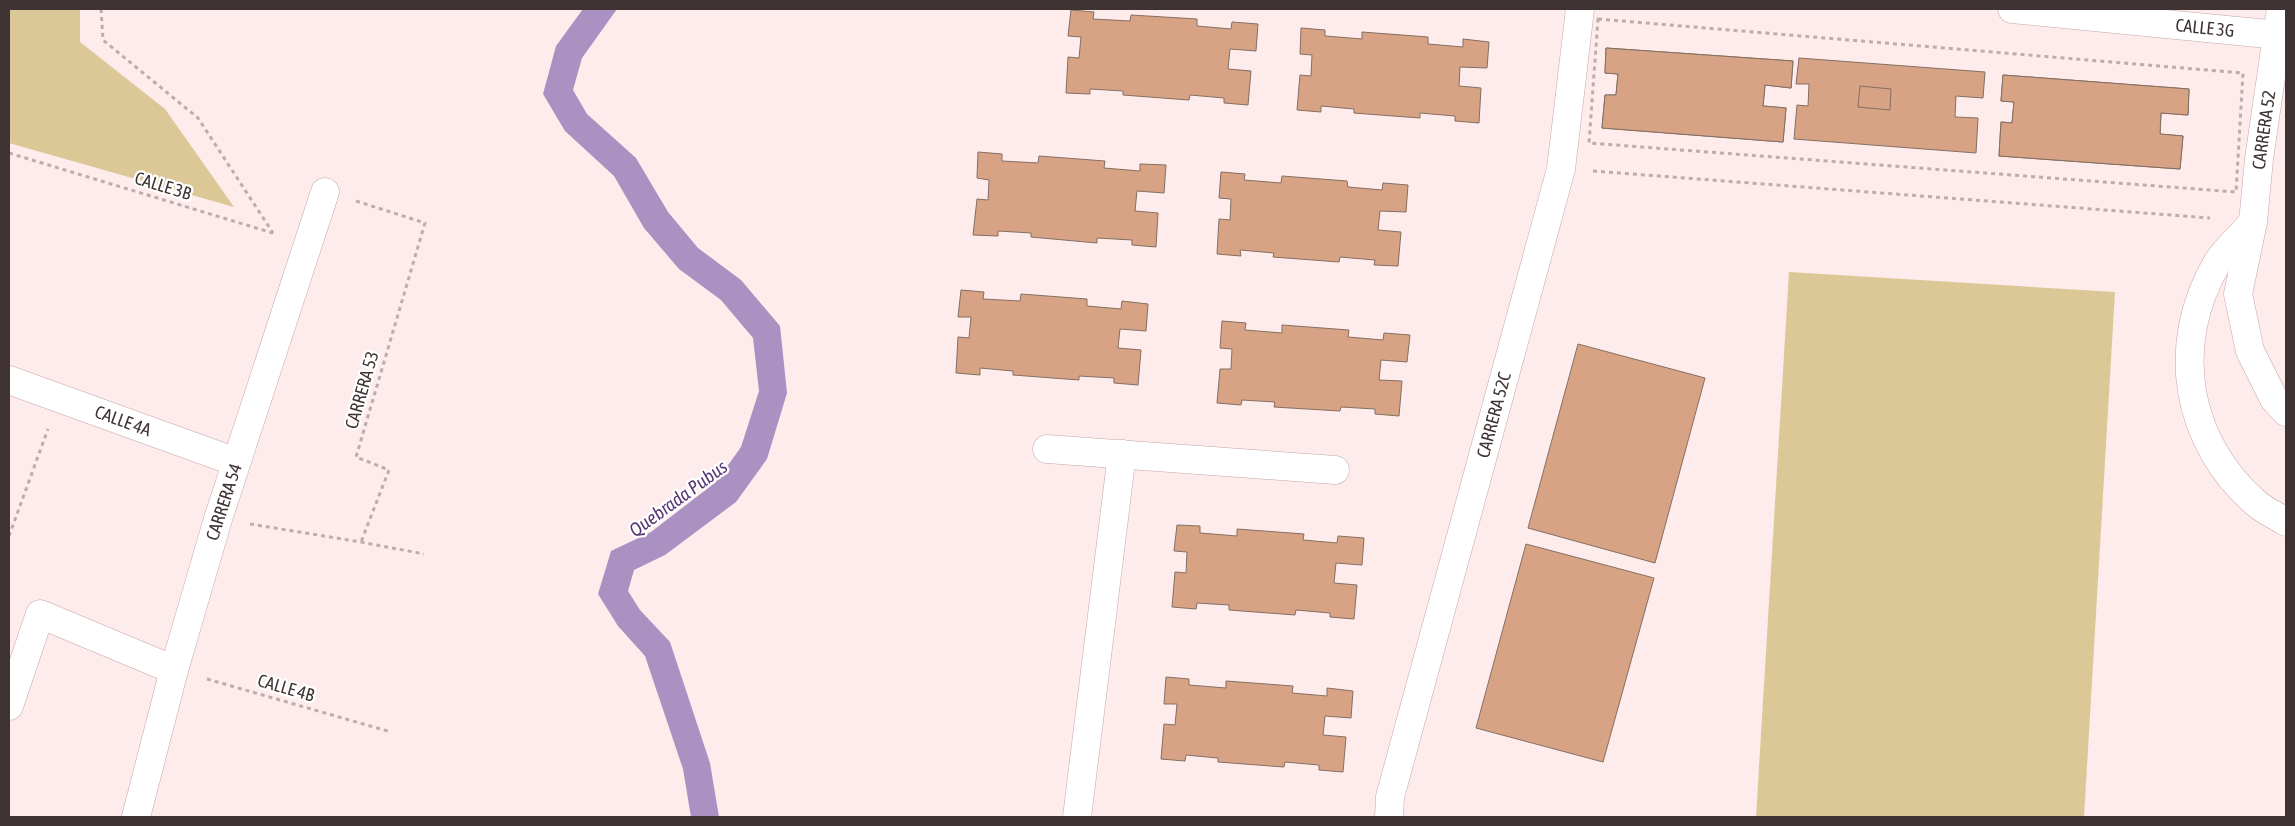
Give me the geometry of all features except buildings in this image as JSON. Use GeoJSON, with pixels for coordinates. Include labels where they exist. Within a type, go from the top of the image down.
{"type":"FeatureCollection","features":[{"type":"Feature","properties":{"kind":"street","name":"CALLE 3G"},"geometry":{"type":"LineString","coordinates":[[2012,9],[2280,22]]}},
{"type":"Feature","properties":{"kind":"street","name":"CARRERA 52C"},"geometry":{"type":"LineString","coordinates":[[1388,817],[1392,788],[1561,169],[1589,14]]}},
{"type":"Feature","properties":{"kind":"street","name":"CARRERA 52"},"geometry":{"type":"LineString","coordinates":[[2280,22],[2253,222],[2238,294],[2250,352],[2274,398],[2286,412]]}},
{"type":"Feature","properties":{"kind":"street","name":"CARRERA 54"},"geometry":{"type":"LineString","coordinates":[[136,817],[174,670],[218,519],[326,192]]}},
{"type":"Feature","properties":{"kind":"street"},"geometry":{"type":"LineString","coordinates":[[2253,222],[2218,262],[2195,312],[2188,364],[2197,418],[2221,466],[2258,505],[2286,522]]}},
{"type":"Feature","properties":{"kind":"street","name":"CALLE 4A"},"geometry":{"type":"LineString","coordinates":[[9,380],[236,462]]}},
{"type":"Feature","properties":{"kind":"street"},"geometry":{"type":"LineString","coordinates":[[1047,450],[1335,470]]}},
{"type":"Feature","properties":{"kind":"street"},"geometry":{"type":"LineString","coordinates":[[1077,817],[1122,454]]}},
{"type":"Feature","properties":{"kind":"street"},"geometry":{"type":"LineString","coordinates":[[9,706],[40,614],[174,670]]}},
{"type":"Feature","properties":{"kind":"path"},"geometry":{"type":"LineString","coordinates":[[101,9],[103,40],[198,118],[274,233]]}},
{"type":"Feature","properties":{"kind":"path"},"geometry":{"type":"LineString","coordinates":[[1589,14],[2244,73]]}},
{"type":"Feature","properties":{"kind":"path"},"geometry":{"type":"LineString","coordinates":[[1589,143],[2236,192]]}},
{"type":"Feature","properties":{"kind":"path","name":"CALLE 3B"},"geometry":{"type":"LineString","coordinates":[[9,153],[310,244]]}},
{"type":"Feature","properties":{"kind":"path"},"geometry":{"type":"LineString","coordinates":[[1561,169],[2253,222]]}},
{"type":"Feature","properties":{"kind":"path","name":"CARRERA 53"},"geometry":{"type":"LineString","coordinates":[[326,192],[425,223],[356,457],[389,470],[361,542]]}},
{"type":"Feature","properties":{"kind":"path"},"geometry":{"type":"LineString","coordinates":[[9,536],[60,398]]}},
{"type":"Feature","properties":{"kind":"path"},"geometry":{"type":"LineString","coordinates":[[218,519],[424,554]]}},
{"type":"Feature","properties":{"kind":"path","name":"CALLE 4B"},"geometry":{"type":"LineString","coordinates":[[174,670],[391,732]]}},
{"type":"Feature","properties":{"kind":"shaded area"},"geometry":{"type":"Polygon","coordinates":[[[9,9],[80,9],[80,42],[165,109],[234,207],[9,143],[9,9]]]}},
{"type":"Feature","properties":{"kind":"shaded area"},"geometry":{"type":"Polygon","coordinates":[[[583,9],[617,9],[582,58],[573,90],[587,114],[636,158],[668,212],[698,248],[741,280],[780,326],[787,393],[767,459],[736,502],[665,555],[634,570],[628,591],[640,610],[670,642],[710,763],[719,817],[691,817],[683,769],[645,656],[618,626],[598,594],[611,551],[651,532],[716,482],[741,447],[759,391],[753,338],[721,300],[679,269],[644,228],[614,176],[565,131],[543,94],[556,46],[583,9]]]}},
{"type":"Feature","properties":{"kind":"shaded area"},"geometry":{"type":"Polygon","coordinates":[[[1789,272],[2115,292],[2084,817],[1756,817],[1789,272]]]}},
{"type":"Feature","properties":{"kind":"water label","name":"Quebrada Pubus"},"geometry":{"type":"Point","coordinates":[678,498]}}]}
